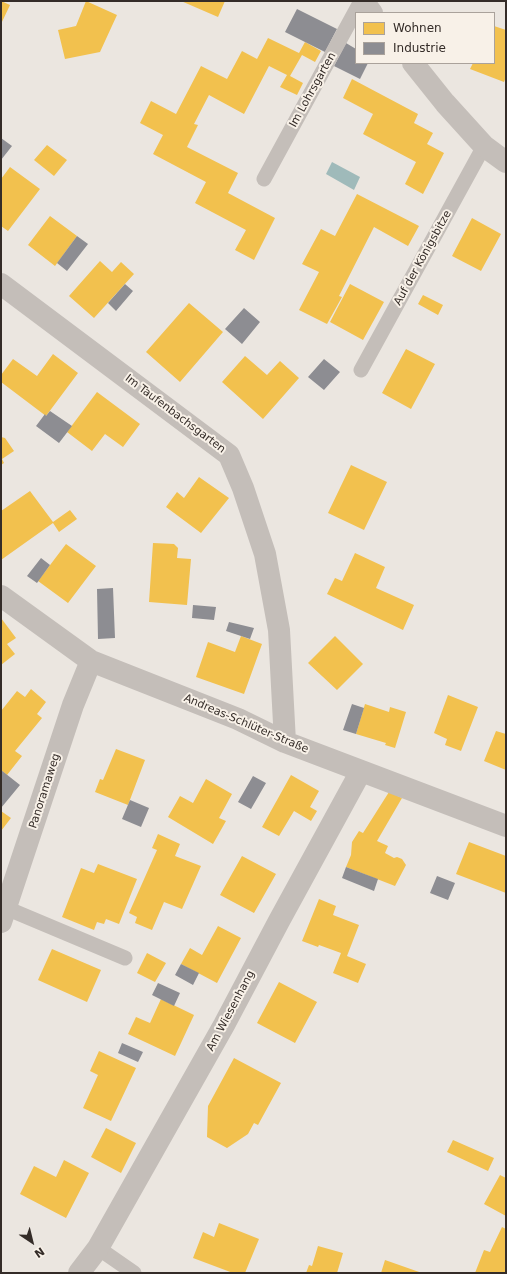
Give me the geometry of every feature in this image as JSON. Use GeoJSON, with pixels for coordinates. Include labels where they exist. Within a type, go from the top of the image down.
{"type":"FeatureCollection","features":[{"type":"Feature","properties":{"kind":"street"},"geometry":{"type":"LineString","coordinates":[[362,1],[371,12]]}},
{"type":"Feature","properties":{"kind":"street"},"geometry":{"type":"LineString","coordinates":[[414,64],[445,103],[484,146],[506,162]]}},
{"type":"Feature","properties":{"kind":"street","name":"Im Taufenbachsgarten"},"geometry":{"type":"LineString","coordinates":[[1,284],[229,455],[243,488],[266,561],[279,630],[285,742]]}},
{"type":"Feature","properties":{"kind":"street","name":"Andreas-Schlüter-Straße"},"geometry":{"type":"LineString","coordinates":[[1,596],[91,661],[238,719],[285,742],[506,826]]}},
{"type":"Feature","properties":{"kind":"street","name":"Panoramaweg"},"geometry":{"type":"LineString","coordinates":[[3,915],[73,705],[91,661]]}},
{"type":"Feature","properties":{"kind":"street","name":"Am Wiesenhang"},"geometry":{"type":"LineString","coordinates":[[79,1273],[98,1248],[224,1026],[279,921],[361,771]]}},
{"type":"Feature","properties":{"kind":"lane","name":"Im Lohrsgarten"},"geometry":{"type":"LineString","coordinates":[[356,12],[362,1]]}},
{"type":"Feature","properties":{"kind":"lane","name":"Im Lohrsgarten"},"geometry":{"type":"LineString","coordinates":[[264,180],[355,14]]}},
{"type":"Feature","properties":{"kind":"lane","name":"Auf der Königsbitze"},"geometry":{"type":"LineString","coordinates":[[361,370],[484,146]]}},
{"type":"Feature","properties":{"kind":"lane"},"geometry":{"type":"LineString","coordinates":[[3,915],[125,958]]}},
{"type":"Feature","properties":{"kind":"lane"},"geometry":{"type":"LineString","coordinates":[[98,1248],[134,1273]]}},
{"type":"Feature","properties":{"kind":"water"},"geometry":{"type":"Polygon","coordinates":[[[332,162],[360,177],[354,190],[326,174],[332,162]]]}},
{"type":"Feature","properties":{"kind":"building: Wohnen"},"geometry":{"type":"Polygon","coordinates":[[[1,1],[10,5],[1,24],[1,1]]]}},
{"type":"Feature","properties":{"kind":"building: Wohnen"},"geometry":{"type":"Polygon","coordinates":[[[86,1],[117,15],[100,52],[65,59],[58,30],[76,26],[86,1]]]}},
{"type":"Feature","properties":{"kind":"building: Wohnen"},"geometry":{"type":"Polygon","coordinates":[[[181,1],[225,1],[218,17],[181,1]]]}},
{"type":"Feature","properties":{"kind":"building: Wohnen"},"geometry":{"type":"Polygon","coordinates":[[[495,26],[506,30],[506,77],[504,82],[470,69],[472,64],[495,64],[495,26]]]}},
{"type":"Feature","properties":{"kind":"building: Wohnen"},"geometry":{"type":"Polygon","coordinates":[[[268,38],[299,53],[305,42],[321,51],[315,62],[302,55],[290,76],[303,83],[297,95],[280,87],[287,75],[269,66],[244,114],[209,95],[194,124],[198,125],[187,147],[238,173],[228,193],[275,218],[254,260],[235,250],[246,230],[195,203],[206,182],[153,154],[163,135],[140,123],[151,101],[176,114],[201,66],[227,79],[242,51],[257,59],[268,38]]]}},
{"type":"Feature","properties":{"kind":"building: Wohnen"},"geometry":{"type":"Polygon","coordinates":[[[352,79],[418,114],[414,123],[433,133],[427,144],[444,153],[423,194],[405,184],[416,162],[363,134],[373,114],[343,98],[352,79]]]}},
{"type":"Feature","properties":{"kind":"building: Wohnen"},"geometry":{"type":"Polygon","coordinates":[[[47,145],[67,160],[54,176],[34,160],[47,145]]]}},
{"type":"Feature","properties":{"kind":"building: Wohnen"},"geometry":{"type":"Polygon","coordinates":[[[10,167],[40,189],[8,231],[1,226],[1,179],[10,167]]]}},
{"type":"Feature","properties":{"kind":"building: Wohnen"},"geometry":{"type":"Polygon","coordinates":[[[357,194],[419,226],[408,246],[374,227],[339,296],[342,297],[327,324],[299,310],[319,272],[302,264],[321,229],[335,236],[357,194]]]}},
{"type":"Feature","properties":{"kind":"building: Wohnen"},"geometry":{"type":"Polygon","coordinates":[[[50,216],[77,236],[55,266],[28,245],[50,216]]]}},
{"type":"Feature","properties":{"kind":"building: Wohnen"},"geometry":{"type":"Polygon","coordinates":[[[472,218],[501,234],[481,271],[452,256],[472,218]]]}},
{"type":"Feature","properties":{"kind":"building: Wohnen"},"geometry":{"type":"Polygon","coordinates":[[[100,261],[112,272],[121,262],[134,274],[94,318],[69,296],[100,261]]]}},
{"type":"Feature","properties":{"kind":"building: Wohnen"},"geometry":{"type":"Polygon","coordinates":[[[350,284],[384,302],[363,340],[330,322],[350,284]]]}},
{"type":"Feature","properties":{"kind":"building: Wohnen"},"geometry":{"type":"Polygon","coordinates":[[[423,295],[443,305],[438,315],[418,304],[423,295]]]}},
{"type":"Feature","properties":{"kind":"building: Wohnen"},"geometry":{"type":"Polygon","coordinates":[[[189,303],[223,332],[180,382],[146,352],[189,303]]]}},
{"type":"Feature","properties":{"kind":"building: Wohnen"},"geometry":{"type":"Polygon","coordinates":[[[406,349],[435,364],[411,409],[382,393],[406,349]]]}},
{"type":"Feature","properties":{"kind":"building: Wohnen"},"geometry":{"type":"Polygon","coordinates":[[[53,354],[78,373],[46,416],[1,382],[1,375],[13,359],[37,376],[53,354]]]}},
{"type":"Feature","properties":{"kind":"building: Wohnen"},"geometry":{"type":"Polygon","coordinates":[[[245,356],[267,375],[280,361],[299,378],[263,419],[222,382],[245,356]]]}},
{"type":"Feature","properties":{"kind":"building: Wohnen"},"geometry":{"type":"Polygon","coordinates":[[[97,392],[140,424],[123,447],[105,434],[92,451],[67,432],[97,392]]]}},
{"type":"Feature","properties":{"kind":"building: Wohnen"},"geometry":{"type":"Polygon","coordinates":[[[1,437],[5,438],[14,451],[2,459],[4,463],[1,465],[1,437]]]}},
{"type":"Feature","properties":{"kind":"building: Wohnen"},"geometry":{"type":"Polygon","coordinates":[[[351,465],[387,482],[364,530],[328,513],[351,465]]]}},
{"type":"Feature","properties":{"kind":"building: Wohnen"},"geometry":{"type":"Polygon","coordinates":[[[199,477],[229,498],[201,533],[166,507],[177,492],[184,498],[199,477]]]}},
{"type":"Feature","properties":{"kind":"building: Wohnen"},"geometry":{"type":"Polygon","coordinates":[[[30,491],[53,522],[70,510],[77,519],[59,532],[53,523],[1,560],[1,511],[30,491]]]}},
{"type":"Feature","properties":{"kind":"building: Wohnen"},"geometry":{"type":"Polygon","coordinates":[[[153,543],[174,544],[178,548],[177,558],[191,559],[187,605],[149,602],[153,543]]]}},
{"type":"Feature","properties":{"kind":"building: Wohnen"},"geometry":{"type":"Polygon","coordinates":[[[66,544],[96,566],[68,603],[38,581],[66,544]]]}},
{"type":"Feature","properties":{"kind":"building: Wohnen"},"geometry":{"type":"Polygon","coordinates":[[[355,553],[385,567],[376,588],[414,605],[403,630],[327,594],[335,578],[342,581],[355,553]]]}},
{"type":"Feature","properties":{"kind":"building: Wohnen"},"geometry":{"type":"Polygon","coordinates":[[[1,618],[16,638],[7,644],[15,654],[1,665],[1,618]]]}},
{"type":"Feature","properties":{"kind":"building: Wohnen"},"geometry":{"type":"Polygon","coordinates":[[[241,636],[262,644],[244,694],[196,677],[208,642],[235,652],[241,636]]]}},
{"type":"Feature","properties":{"kind":"building: Wohnen"},"geometry":{"type":"Polygon","coordinates":[[[335,636],[363,664],[337,690],[308,663],[335,636]]]}},
{"type":"Feature","properties":{"kind":"building: Wohnen"},"geometry":{"type":"Polygon","coordinates":[[[31,689],[46,702],[37,714],[42,718],[15,751],[22,756],[7,775],[1,770],[1,711],[17,691],[25,697],[31,689]]]}},
{"type":"Feature","properties":{"kind":"building: Wohnen"},"geometry":{"type":"Polygon","coordinates":[[[448,695],[478,707],[461,751],[445,745],[447,739],[434,733],[448,695]]]}},
{"type":"Feature","properties":{"kind":"building: Wohnen"},"geometry":{"type":"Polygon","coordinates":[[[365,704],[389,712],[390,707],[406,712],[395,748],[385,745],[386,743],[356,734],[365,704]]]}},
{"type":"Feature","properties":{"kind":"building: Wohnen"},"geometry":{"type":"Polygon","coordinates":[[[496,731],[506,734],[506,770],[484,761],[496,731]]]}},
{"type":"Feature","properties":{"kind":"building: Wohnen"},"geometry":{"type":"Polygon","coordinates":[[[116,749],[145,760],[128,805],[95,792],[100,779],[103,780],[116,749]]]}},
{"type":"Feature","properties":{"kind":"building: Wohnen"},"geometry":{"type":"Polygon","coordinates":[[[291,775],[319,791],[310,807],[317,811],[311,821],[294,811],[279,836],[262,827],[291,775]]]}},
{"type":"Feature","properties":{"kind":"building: Wohnen"},"geometry":{"type":"Polygon","coordinates":[[[206,779],[232,794],[219,818],[226,821],[213,844],[168,817],[180,796],[193,803],[206,779]]]}},
{"type":"Feature","properties":{"kind":"building: Wohnen"},"geometry":{"type":"Polygon","coordinates":[[[389,792],[402,798],[377,841],[388,846],[385,853],[394,858],[397,857],[402,859],[406,865],[395,886],[346,867],[351,855],[352,842],[359,831],[363,833],[389,792]]]}},
{"type":"Feature","properties":{"kind":"building: Wohnen"},"geometry":{"type":"Polygon","coordinates":[[[1,811],[11,818],[1,831],[1,811]]]}},
{"type":"Feature","properties":{"kind":"building: Wohnen"},"geometry":{"type":"Polygon","coordinates":[[[158,834],[180,844],[175,856],[201,866],[182,909],[164,902],[152,930],[135,923],[137,917],[129,913],[157,850],[152,848],[158,834]]]}},
{"type":"Feature","properties":{"kind":"building: Wohnen"},"geometry":{"type":"Polygon","coordinates":[[[469,842],[506,856],[506,893],[456,874],[469,842]]]}},
{"type":"Feature","properties":{"kind":"building: Wohnen"},"geometry":{"type":"Polygon","coordinates":[[[242,856],[276,874],[254,913],[220,895],[242,856]]]}},
{"type":"Feature","properties":{"kind":"building: Wohnen"},"geometry":{"type":"Polygon","coordinates":[[[98,864],[137,879],[119,924],[106,919],[104,924],[97,922],[94,930],[62,917],[81,868],[94,873],[98,864]]]}},
{"type":"Feature","properties":{"kind":"building: Wohnen"},"geometry":{"type":"Polygon","coordinates":[[[319,899],[336,906],[333,915],[359,925],[347,956],[366,964],[358,983],[333,973],[341,953],[302,941],[319,899]]]}},
{"type":"Feature","properties":{"kind":"building: Wohnen"},"geometry":{"type":"Polygon","coordinates":[[[218,926],[241,938],[217,983],[181,964],[190,948],[202,955],[218,926]]]}},
{"type":"Feature","properties":{"kind":"building: Wohnen"},"geometry":{"type":"Polygon","coordinates":[[[52,949],[101,970],[87,1002],[38,980],[52,949]]]}},
{"type":"Feature","properties":{"kind":"building: Wohnen"},"geometry":{"type":"Polygon","coordinates":[[[147,953],[166,963],[155,982],[137,973],[147,953]]]}},
{"type":"Feature","properties":{"kind":"building: Wohnen"},"geometry":{"type":"Polygon","coordinates":[[[279,982],[317,1002],[295,1043],[257,1023],[279,982]]]}},
{"type":"Feature","properties":{"kind":"building: Wohnen"},"geometry":{"type":"Polygon","coordinates":[[[161,999],[194,1015],[175,1056],[128,1034],[136,1017],[150,1023],[161,999]]]}},
{"type":"Feature","properties":{"kind":"building: Wohnen"},"geometry":{"type":"Polygon","coordinates":[[[99,1051],[136,1068],[111,1121],[83,1108],[98,1075],[90,1071],[99,1051]]]}},
{"type":"Feature","properties":{"kind":"building: Wohnen"},"geometry":{"type":"Polygon","coordinates":[[[234,1058],[281,1083],[258,1125],[254,1123],[248,1134],[227,1148],[207,1137],[208,1106],[234,1058]]]}},
{"type":"Feature","properties":{"kind":"building: Wohnen"},"geometry":{"type":"Polygon","coordinates":[[[106,1128],[136,1143],[121,1173],[91,1157],[106,1128]]]}},
{"type":"Feature","properties":{"kind":"building: Wohnen"},"geometry":{"type":"Polygon","coordinates":[[[453,1140],[494,1158],[488,1171],[447,1152],[453,1140]]]}},
{"type":"Feature","properties":{"kind":"building: Wohnen"},"geometry":{"type":"Polygon","coordinates":[[[64,1160],[89,1173],[66,1218],[20,1194],[34,1166],[56,1177],[64,1160]]]}},
{"type":"Feature","properties":{"kind":"building: Wohnen"},"geometry":{"type":"Polygon","coordinates":[[[500,1175],[506,1178],[506,1216],[484,1204],[500,1175]]]}},
{"type":"Feature","properties":{"kind":"building: Wohnen"},"geometry":{"type":"Polygon","coordinates":[[[219,1223],[259,1239],[245,1273],[233,1273],[193,1258],[203,1232],[214,1237],[219,1223]]]}},
{"type":"Feature","properties":{"kind":"building: Wohnen"},"geometry":{"type":"Polygon","coordinates":[[[502,1227],[506,1229],[506,1273],[475,1273],[484,1250],[490,1252],[502,1227]]]}},
{"type":"Feature","properties":{"kind":"building: Wohnen"},"geometry":{"type":"Polygon","coordinates":[[[318,1246],[343,1253],[337,1273],[306,1273],[309,1265],[312,1266],[318,1246]]]}},
{"type":"Feature","properties":{"kind":"building: Wohnen"},"geometry":{"type":"Polygon","coordinates":[[[385,1260],[422,1273],[381,1273],[385,1260]]]}},
{"type":"Feature","properties":{"kind":"building: Industrie"},"geometry":{"type":"Polygon","coordinates":[[[297,9],[337,29],[325,52],[285,32],[297,9]]]}},
{"type":"Feature","properties":{"kind":"building: Industrie"},"geometry":{"type":"Polygon","coordinates":[[[346,43],[355,48],[355,64],[368,64],[360,79],[334,66],[346,43]]]}},
{"type":"Feature","properties":{"kind":"building: Industrie"},"geometry":{"type":"Polygon","coordinates":[[[1,138],[12,146],[1,160],[1,138]]]}},
{"type":"Feature","properties":{"kind":"building: Industrie"},"geometry":{"type":"Polygon","coordinates":[[[77,236],[88,244],[67,271],[57,263],[77,236]]]}},
{"type":"Feature","properties":{"kind":"building: Industrie"},"geometry":{"type":"Polygon","coordinates":[[[125,284],[133,291],[116,311],[108,303],[125,284]]]}},
{"type":"Feature","properties":{"kind":"building: Industrie"},"geometry":{"type":"Polygon","coordinates":[[[244,308],[260,322],[242,344],[225,329],[244,308]]]}},
{"type":"Feature","properties":{"kind":"building: Industrie"},"geometry":{"type":"Polygon","coordinates":[[[324,359],[340,372],[324,390],[308,377],[324,359]]]}},
{"type":"Feature","properties":{"kind":"building: Industrie"},"geometry":{"type":"Polygon","coordinates":[[[50,411],[72,426],[59,443],[36,426],[45,414],[46,416],[50,411]]]}},
{"type":"Feature","properties":{"kind":"building: Industrie"},"geometry":{"type":"Polygon","coordinates":[[[41,558],[50,565],[37,583],[27,576],[41,558]]]}},
{"type":"Feature","properties":{"kind":"building: Industrie"},"geometry":{"type":"Polygon","coordinates":[[[113,588],[115,638],[98,639],[97,589],[113,588]]]}},
{"type":"Feature","properties":{"kind":"building: Industrie"},"geometry":{"type":"Polygon","coordinates":[[[193,605],[216,607],[214,620],[192,618],[193,605]]]}},
{"type":"Feature","properties":{"kind":"building: Industrie"},"geometry":{"type":"Polygon","coordinates":[[[229,622],[254,628],[250,639],[226,631],[229,622]]]}},
{"type":"Feature","properties":{"kind":"building: Industrie"},"geometry":{"type":"Polygon","coordinates":[[[352,704],[364,708],[356,734],[343,730],[352,704]]]}},
{"type":"Feature","properties":{"kind":"building: Industrie"},"geometry":{"type":"Polygon","coordinates":[[[1,770],[20,785],[1,808],[1,770]]]}},
{"type":"Feature","properties":{"kind":"building: Industrie"},"geometry":{"type":"Polygon","coordinates":[[[253,776],[266,783],[251,809],[238,802],[253,776]]]}},
{"type":"Feature","properties":{"kind":"building: Industrie"},"geometry":{"type":"Polygon","coordinates":[[[130,800],[149,808],[141,827],[122,819],[130,800]]]}},
{"type":"Feature","properties":{"kind":"building: Industrie"},"geometry":{"type":"Polygon","coordinates":[[[346,867],[378,879],[374,891],[342,878],[346,867]]]}},
{"type":"Feature","properties":{"kind":"building: Industrie"},"geometry":{"type":"Polygon","coordinates":[[[437,876],[455,883],[448,900],[430,893],[437,876]]]}},
{"type":"Feature","properties":{"kind":"building: Industrie"},"geometry":{"type":"Polygon","coordinates":[[[181,964],[199,973],[193,985],[175,975],[181,964]]]}},
{"type":"Feature","properties":{"kind":"building: Industrie"},"geometry":{"type":"Polygon","coordinates":[[[158,983],[180,993],[174,1006],[152,995],[158,983]]]}},
{"type":"Feature","properties":{"kind":"building: Industrie"},"geometry":{"type":"Polygon","coordinates":[[[122,1043],[143,1052],[138,1062],[118,1053],[122,1043]]]}}]}
